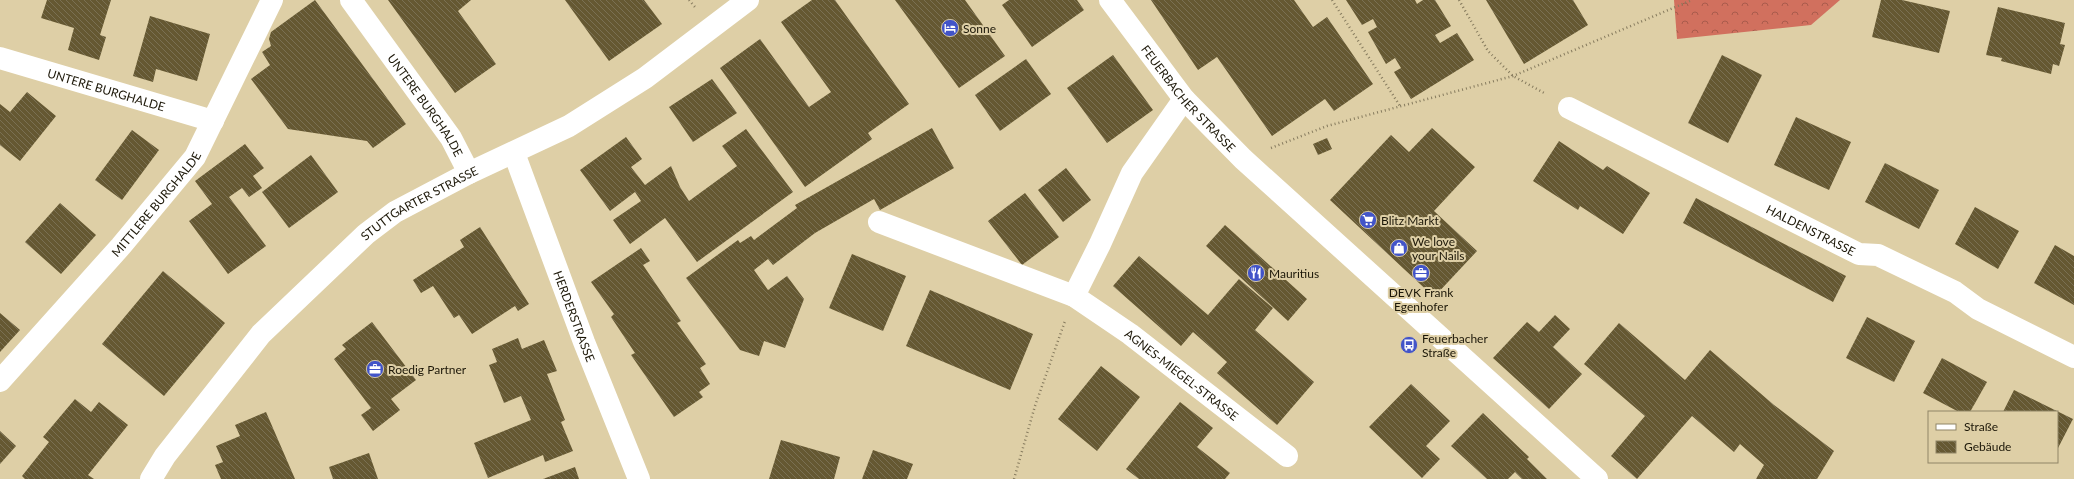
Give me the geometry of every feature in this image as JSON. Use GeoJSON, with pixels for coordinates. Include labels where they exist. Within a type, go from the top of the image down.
{"type":"FeatureCollection","features":[{"type":"Feature","properties":{"kind":"street","name":"MITTLERE BURGHALDE"},"geometry":{"type":"LineString","coordinates":[[0,381],[121,246],[195,157],[272,0]]}},
{"type":"Feature","properties":{"kind":"street","name":"UNTERE BURGHALDE"},"geometry":{"type":"LineString","coordinates":[[351,0],[451,138],[469,173]]}},
{"type":"Feature","properties":{"kind":"street","name":"STUTTGARTER STRASSE"},"geometry":{"type":"LineString","coordinates":[[151,479],[165,456],[261,334],[366,234],[396,212],[469,173],[569,126],[645,78],[748,0]]}},
{"type":"Feature","properties":{"kind":"street","name":"FEUERBACHER STRASSE"},"geometry":{"type":"LineString","coordinates":[[1110,0],[1184,99],[1243,159],[1597,479]]}},
{"type":"Feature","properties":{"kind":"street","name":"UNTERE BURGHALDE"},"geometry":{"type":"LineString","coordinates":[[0,58],[213,122]]}},
{"type":"Feature","properties":{"kind":"street"},"geometry":{"type":"LineString","coordinates":[[1074,296],[1100,244],[1132,173],[1184,99]]}},
{"type":"Feature","properties":{"kind":"street","name":"HALDENSTRASSE"},"geometry":{"type":"LineString","coordinates":[[1570,108],[1859,254],[1878,255],[1955,292],[1978,309],[2074,357]]}},
{"type":"Feature","properties":{"kind":"street","name":"HERDERSTRASSE"},"geometry":{"type":"LineString","coordinates":[[514,152],[584,342],[639,479]]}},
{"type":"Feature","properties":{"kind":"street","name":"AGNES-MIEGEL-STRASSE"},"geometry":{"type":"LineString","coordinates":[[879,222],[1074,296],[1130,334],[1287,456]]}},
{"type":"Feature","properties":{"kind":"path"},"geometry":{"type":"LineString","coordinates":[[1332,0],[1400,106]]}},
{"type":"Feature","properties":{"kind":"path"},"geometry":{"type":"LineString","coordinates":[[1459,0],[1488,51],[1513,76],[1570,108]]}},
{"type":"Feature","properties":{"kind":"path"},"geometry":{"type":"LineString","coordinates":[[1270,148],[1327,126],[1513,76],[1692,0]]}},
{"type":"Feature","properties":{"kind":"path"},"geometry":{"type":"LineString","coordinates":[[1014,479],[1035,406],[1074,296]]}},
{"type":"Feature","properties":{"kind":"green space"},"geometry":{"type":"Polygon","coordinates":[[[1674,0],[1840,0],[1811,25],[1677,39],[1674,0]]]}},
{"type":"Feature","properties":{"kind":"building"},"geometry":{"type":"Polygon","coordinates":[[[47,0],[111,0],[100,35],[106,37],[99,60],[68,50],[74,28],[41,18],[47,0]]]}},
{"type":"Feature","properties":{"kind":"building"},"geometry":{"type":"Polygon","coordinates":[[[315,0],[406,124],[373,148],[367,141],[288,129],[251,79],[270,65],[262,52],[271,46],[269,39],[271,32],[315,0]]]}},
{"type":"Feature","properties":{"kind":"building"},"geometry":{"type":"Polygon","coordinates":[[[388,0],[471,0],[458,11],[496,64],[455,93],[388,0]]]}},
{"type":"Feature","properties":{"kind":"building"},"geometry":{"type":"Polygon","coordinates":[[[565,0],[644,0],[662,24],[609,61],[565,0]]]}},
{"type":"Feature","properties":{"kind":"building"},"geometry":{"type":"Polygon","coordinates":[[[812,0],[835,0],[909,104],[868,133],[872,139],[805,187],[720,68],[760,39],[809,107],[831,92],[781,22],[812,0]]]}},
{"type":"Feature","properties":{"kind":"building","name":"Sonne"},"geometry":{"type":"Polygon","coordinates":[[[895,0],[965,0],[1005,56],[959,88],[895,0]]]}},
{"type":"Feature","properties":{"kind":"building"},"geometry":{"type":"Polygon","coordinates":[[[1009,0],[1077,0],[1084,10],[1032,47],[1002,5],[1009,0]]]}},
{"type":"Feature","properties":{"kind":"building"},"geometry":{"type":"Polygon","coordinates":[[[1151,0],[1294,0],[1313,27],[1327,17],[1373,84],[1334,111],[1325,99],[1272,136],[1217,57],[1198,70],[1151,0]]]}},
{"type":"Feature","properties":{"kind":"building"},"geometry":{"type":"Polygon","coordinates":[[[1346,0],[1415,0],[1417,4],[1423,0],[1435,0],[1451,26],[1435,35],[1440,43],[1457,33],[1474,60],[1411,99],[1394,72],[1401,68],[1395,58],[1386,64],[1368,32],[1377,27],[1373,19],[1362,25],[1346,0]]]}},
{"type":"Feature","properties":{"kind":"building"},"geometry":{"type":"Polygon","coordinates":[[[1486,0],[1573,0],[1588,25],[1524,64],[1486,0]]]}},
{"type":"Feature","properties":{"kind":"building"},"geometry":{"type":"Polygon","coordinates":[[[1881,0],[1902,0],[1950,11],[1939,53],[1872,37],[1881,0]]]}},
{"type":"Feature","properties":{"kind":"building"},"geometry":{"type":"Polygon","coordinates":[[[1998,7],[2065,23],[2060,44],[2065,45],[2059,66],[2053,64],[2051,74],[2001,61],[2002,58],[1986,55],[1998,7]]]}},
{"type":"Feature","properties":{"kind":"building"},"geometry":{"type":"Polygon","coordinates":[[[150,16],[210,34],[197,81],[156,69],[153,82],[133,76],[150,16]]]}},
{"type":"Feature","properties":{"kind":"building"},"geometry":{"type":"Polygon","coordinates":[[[1113,55],[1153,110],[1107,143],[1067,88],[1113,55]]]}},
{"type":"Feature","properties":{"kind":"building"},"geometry":{"type":"Polygon","coordinates":[[[1722,55],[1762,75],[1728,143],[1688,123],[1722,55]]]}},
{"type":"Feature","properties":{"kind":"building"},"geometry":{"type":"Polygon","coordinates":[[[1026,59],[1051,94],[1000,131],[975,95],[1026,59]]]}},
{"type":"Feature","properties":{"kind":"building"},"geometry":{"type":"Polygon","coordinates":[[[712,79],[737,113],[693,142],[669,107],[712,79]]]}},
{"type":"Feature","properties":{"kind":"building"},"geometry":{"type":"Polygon","coordinates":[[[27,92],[56,116],[20,161],[0,145],[0,104],[10,112],[27,92]]]}},
{"type":"Feature","properties":{"kind":"building"},"geometry":{"type":"Polygon","coordinates":[[[1796,117],[1851,142],[1829,190],[1774,165],[1796,117]]]}},
{"type":"Feature","properties":{"kind":"building"},"geometry":{"type":"Polygon","coordinates":[[[932,128],[954,168],[880,210],[874,199],[815,233],[773,265],[768,259],[754,270],[768,290],[787,276],[804,299],[785,348],[764,341],[759,356],[740,350],[686,278],[738,240],[740,243],[751,236],[754,240],[797,208],[795,205],[932,128]]]}},
{"type":"Feature","properties":{"kind":"building"},"geometry":{"type":"Polygon","coordinates":[[[1432,128],[1475,167],[1434,211],[1477,251],[1434,297],[1330,200],[1391,135],[1409,152],[1432,128]]]}},
{"type":"Feature","properties":{"kind":"building"},"geometry":{"type":"Polygon","coordinates":[[[746,129],[793,192],[697,262],[665,218],[630,244],[613,220],[641,201],[635,192],[610,211],[580,170],[626,137],[642,159],[631,167],[645,185],[671,166],[680,187],[689,201],[737,166],[722,146],[746,129]]]}},
{"type":"Feature","properties":{"kind":"building"},"geometry":{"type":"Polygon","coordinates":[[[132,130],[159,150],[122,200],[95,180],[132,130]]]}},
{"type":"Feature","properties":{"kind":"building"},"geometry":{"type":"Polygon","coordinates":[[[1327,138],[1332,149],[1318,155],[1313,144],[1327,138]]]}},
{"type":"Feature","properties":{"kind":"building"},"geometry":{"type":"Polygon","coordinates":[[[1559,141],[1603,170],[1607,166],[1650,193],[1623,234],[1580,206],[1578,210],[1533,181],[1559,141]]]}},
{"type":"Feature","properties":{"kind":"building"},"geometry":{"type":"Polygon","coordinates":[[[245,144],[264,168],[253,176],[262,188],[249,197],[242,188],[229,197],[266,246],[228,274],[189,221],[212,204],[195,181],[245,144]]]}},
{"type":"Feature","properties":{"kind":"building"},"geometry":{"type":"Polygon","coordinates":[[[311,155],[338,192],[289,228],[262,192],[311,155]]]}},
{"type":"Feature","properties":{"kind":"building"},"geometry":{"type":"Polygon","coordinates":[[[1885,163],[1939,190],[1919,229],[1865,202],[1885,163]]]}},
{"type":"Feature","properties":{"kind":"building"},"geometry":{"type":"Polygon","coordinates":[[[1066,168],[1091,200],[1063,222],[1038,190],[1066,168]]]}},
{"type":"Feature","properties":{"kind":"building"},"geometry":{"type":"Polygon","coordinates":[[[1025,193],[1059,237],[1022,265],[988,221],[1025,193]]]}},
{"type":"Feature","properties":{"kind":"building"},"geometry":{"type":"Polygon","coordinates":[[[1696,198],[1846,276],[1833,302],[1683,223],[1696,198]]]}},
{"type":"Feature","properties":{"kind":"building"},"geometry":{"type":"Polygon","coordinates":[[[60,203],[96,235],[61,274],[25,242],[60,203]]]}},
{"type":"Feature","properties":{"kind":"building"},"geometry":{"type":"Polygon","coordinates":[[[1975,207],[2019,231],[1998,269],[1955,244],[1975,207]]]}},
{"type":"Feature","properties":{"kind":"building","name":"Mauritius"},"geometry":{"type":"Polygon","coordinates":[[[1225,225],[1307,299],[1288,321],[1206,246],[1225,225]]]}},
{"type":"Feature","properties":{"kind":"building"},"geometry":{"type":"Polygon","coordinates":[[[480,227],[529,304],[518,311],[515,306],[472,334],[459,315],[454,318],[433,286],[421,293],[413,280],[464,247],[460,240],[480,227]]]}},
{"type":"Feature","properties":{"kind":"building"},"geometry":{"type":"Polygon","coordinates":[[[2055,245],[2074,256],[2074,305],[2034,283],[2055,245]]]}},
{"type":"Feature","properties":{"kind":"building"},"geometry":{"type":"Polygon","coordinates":[[[641,248],[650,261],[643,265],[681,321],[677,323],[706,364],[700,368],[710,384],[699,392],[703,397],[674,417],[631,355],[635,353],[611,317],[614,314],[591,282],[641,248]]]}},
{"type":"Feature","properties":{"kind":"building"},"geometry":{"type":"Polygon","coordinates":[[[852,254],[906,276],[883,331],[829,308],[852,254]]]}},
{"type":"Feature","properties":{"kind":"building"},"geometry":{"type":"Polygon","coordinates":[[[1139,256],[1208,315],[1239,279],[1273,308],[1255,330],[1314,382],[1277,425],[1217,373],[1227,362],[1193,332],[1181,346],[1113,286],[1139,256]]]}},
{"type":"Feature","properties":{"kind":"building"},"geometry":{"type":"Polygon","coordinates":[[[163,271],[225,323],[164,396],[102,344],[163,271]]]}},
{"type":"Feature","properties":{"kind":"building"},"geometry":{"type":"Polygon","coordinates":[[[930,290],[1033,334],[1010,390],[906,346],[930,290]]]}},
{"type":"Feature","properties":{"kind":"building"},"geometry":{"type":"Polygon","coordinates":[[[0,313],[20,330],[0,352],[0,313]]]}},
{"type":"Feature","properties":{"kind":"building"},"geometry":{"type":"Polygon","coordinates":[[[1555,315],[1570,329],[1553,347],[1582,374],[1549,409],[1493,358],[1527,322],[1539,332],[1555,315]]]}},
{"type":"Feature","properties":{"kind":"building"},"geometry":{"type":"Polygon","coordinates":[[[1867,317],[1915,341],[1894,382],[1846,358],[1867,317]]]}},
{"type":"Feature","properties":{"kind":"building","name":"Roedig Partner"},"geometry":{"type":"Polygon","coordinates":[[[372,322],[416,380],[391,399],[400,410],[373,431],[361,415],[371,408],[334,359],[346,349],[342,345],[372,322]]]}},
{"type":"Feature","properties":{"kind":"building"},"geometry":{"type":"Polygon","coordinates":[[[1619,323],[1685,380],[1710,350],[1774,405],[1834,451],[1817,479],[1756,479],[1764,465],[1740,444],[1734,452],[1692,416],[1637,479],[1611,456],[1645,416],[1584,364],[1619,323]]]}},
{"type":"Feature","properties":{"kind":"building"},"geometry":{"type":"Polygon","coordinates":[[[518,338],[522,349],[544,340],[557,371],[547,374],[565,420],[561,422],[573,451],[545,462],[543,455],[488,478],[474,443],[531,420],[521,396],[504,403],[489,365],[497,362],[492,349],[518,338]]]}},
{"type":"Feature","properties":{"kind":"building"},"geometry":{"type":"Polygon","coordinates":[[[1942,358],[1987,382],[1971,411],[1957,411],[1923,393],[1942,358]]]}},
{"type":"Feature","properties":{"kind":"building"},"geometry":{"type":"Polygon","coordinates":[[[1101,366],[1140,397],[1097,451],[1058,419],[1101,366]]]}},
{"type":"Feature","properties":{"kind":"building"},"geometry":{"type":"Polygon","coordinates":[[[1411,384],[1450,421],[1426,446],[1440,459],[1422,478],[1369,427],[1411,384]]]}},
{"type":"Feature","properties":{"kind":"building"},"geometry":{"type":"Polygon","coordinates":[[[2014,390],[2057,411],[2004,411],[2014,390]]]}},
{"type":"Feature","properties":{"kind":"building"},"geometry":{"type":"Polygon","coordinates":[[[75,399],[91,412],[99,402],[128,425],[88,475],[94,479],[25,479],[22,476],[49,442],[43,437],[75,399]]]}},
{"type":"Feature","properties":{"kind":"building"},"geometry":{"type":"Polygon","coordinates":[[[1180,402],[1213,428],[1197,447],[1230,473],[1225,479],[1139,479],[1126,469],[1180,402]]]}},
{"type":"Feature","properties":{"kind":"building"},"geometry":{"type":"Polygon","coordinates":[[[266,412],[295,479],[221,479],[215,465],[223,462],[216,446],[240,436],[235,425],[266,412]]]}},
{"type":"Feature","properties":{"kind":"building"},"geometry":{"type":"Polygon","coordinates":[[[2058,412],[2073,419],[2058,448],[2058,412]]]}},
{"type":"Feature","properties":{"kind":"building"},"geometry":{"type":"Polygon","coordinates":[[[1483,413],[1529,457],[1527,459],[1547,479],[1522,479],[1515,472],[1508,479],[1487,479],[1451,446],[1483,413]]]}},
{"type":"Feature","properties":{"kind":"building"},"geometry":{"type":"Polygon","coordinates":[[[0,431],[16,446],[0,464],[0,431]]]}},
{"type":"Feature","properties":{"kind":"building"},"geometry":{"type":"Polygon","coordinates":[[[781,440],[840,457],[834,479],[769,479],[781,440]]]}},
{"type":"Feature","properties":{"kind":"building"},"geometry":{"type":"Polygon","coordinates":[[[873,450],[913,464],[907,479],[862,479],[873,450]]]}},
{"type":"Feature","properties":{"kind":"building"},"geometry":{"type":"Polygon","coordinates":[[[369,453],[378,479],[333,479],[329,467],[369,453]]]}},
{"type":"Feature","properties":{"kind":"building"},"geometry":{"type":"Polygon","coordinates":[[[575,467],[579,479],[543,479],[575,467]]]}},
{"type":"Feature","properties":{"kind":"place","name":"Sonne"},"geometry":{"type":"Point","coordinates":[950,28]}},
{"type":"Feature","properties":{"kind":"place","name":"Blitz Markt"},"geometry":{"type":"Point","coordinates":[1368,220]}},
{"type":"Feature","properties":{"kind":"place","name":"We love your Nails"},"geometry":{"type":"Point","coordinates":[1399,248]}},
{"type":"Feature","properties":{"kind":"place","name":"Mauritius"},"geometry":{"type":"Point","coordinates":[1256,273]}},
{"type":"Feature","properties":{"kind":"place","name":"DEVK Frank Egenhofer"},"geometry":{"type":"Point","coordinates":[1421,273]}},
{"type":"Feature","properties":{"kind":"place","name":"Feuerbacher Straße"},"geometry":{"type":"Point","coordinates":[1409,345]}},
{"type":"Feature","properties":{"kind":"place","name":"Roedig Partner"},"geometry":{"type":"Point","coordinates":[375,369]}}]}
